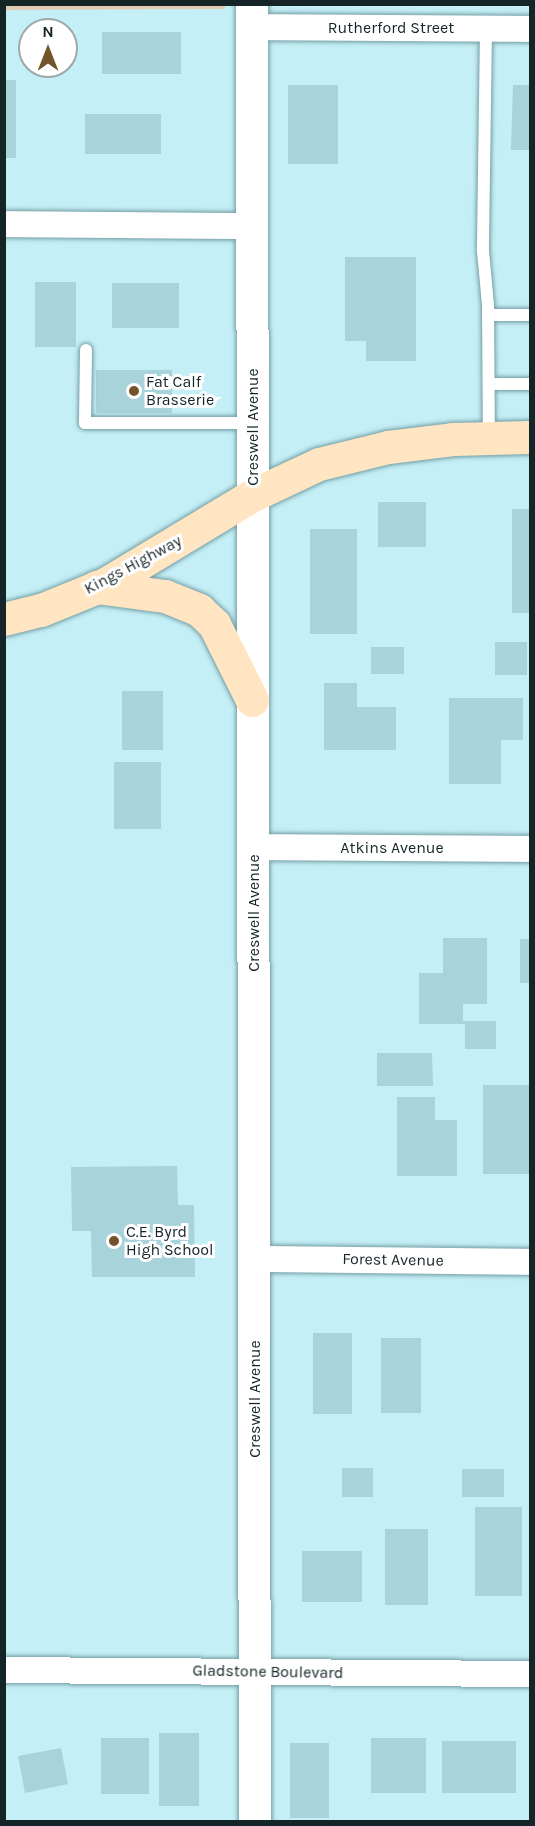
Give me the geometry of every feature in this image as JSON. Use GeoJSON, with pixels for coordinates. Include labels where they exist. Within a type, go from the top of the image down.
{"type":"FeatureCollection","features":[{"type":"Feature","properties":{"kind":"main road","name":"Kings Highway"},"geometry":{"type":"LineString","coordinates":[[4,618],[41,609],[96,587],[149,560],[253,495],[319,464],[388,447],[489,438],[531,437]]}},
{"type":"Feature","properties":{"kind":"main road"},"geometry":{"type":"LineString","coordinates":[[96,587],[165,596],[199,610],[214,624],[252,700]]}},
{"type":"Feature","properties":{"kind":"street","name":"Rutherford Street"},"geometry":{"type":"LineString","coordinates":[[252,16],[486,29],[531,29]]}},
{"type":"Feature","properties":{"kind":"street","name":"Creswell Avenue"},"geometry":{"type":"LineString","coordinates":[[252,16],[255,1821]]}},
{"type":"Feature","properties":{"kind":"street"},"geometry":{"type":"LineString","coordinates":[[4,224],[252,225]]}},
{"type":"Feature","properties":{"kind":"street","name":"Atkins Avenue"},"geometry":{"type":"LineString","coordinates":[[254,847],[531,849]]}},
{"type":"Feature","properties":{"kind":"street","name":"Forest Avenue"},"geometry":{"type":"LineString","coordinates":[[255,1258],[531,1262]]}},
{"type":"Feature","properties":{"kind":"street","name":"Gladstone Boulevard"},"geometry":{"type":"LineString","coordinates":[[4,1670],[531,1674]]}},
{"type":"Feature","properties":{"kind":"lane"},"geometry":{"type":"LineString","coordinates":[[486,29],[483,251],[488,315],[489,438]]}},
{"type":"Feature","properties":{"kind":"lane"},"geometry":{"type":"LineString","coordinates":[[488,315],[531,315]]}},
{"type":"Feature","properties":{"kind":"lane"},"geometry":{"type":"LineString","coordinates":[[86,350],[85,423],[253,423]]}},
{"type":"Feature","properties":{"kind":"lane"},"geometry":{"type":"LineString","coordinates":[[489,384],[531,384]]}},
{"type":"Feature","properties":{"kind":"shaded area"},"geometry":{"type":"Polygon","coordinates":[[[5,4],[225,4],[225,9],[4,10],[5,4]]]}},
{"type":"Feature","properties":{"kind":"building"},"geometry":{"type":"Polygon","coordinates":[[[102,32],[181,32],[181,74],[102,74],[102,32]]]}},
{"type":"Feature","properties":{"kind":"building"},"geometry":{"type":"Polygon","coordinates":[[[5,80],[16,80],[16,158],[5,158],[5,80]]]}},
{"type":"Feature","properties":{"kind":"building"},"geometry":{"type":"Polygon","coordinates":[[[288,85],[338,85],[338,164],[288,164],[288,85]]]}},
{"type":"Feature","properties":{"kind":"building"},"geometry":{"type":"Polygon","coordinates":[[[513,85],[530,85],[530,150],[511,150],[513,85]]]}},
{"type":"Feature","properties":{"kind":"building"},"geometry":{"type":"Polygon","coordinates":[[[85,114],[161,114],[161,154],[85,154],[85,114]]]}},
{"type":"Feature","properties":{"kind":"building"},"geometry":{"type":"Polygon","coordinates":[[[345,257],[416,257],[416,361],[366,361],[366,341],[345,341],[345,257]]]}},
{"type":"Feature","properties":{"kind":"building"},"geometry":{"type":"Polygon","coordinates":[[[35,282],[76,282],[76,347],[35,347],[35,282]]]}},
{"type":"Feature","properties":{"kind":"building"},"geometry":{"type":"Polygon","coordinates":[[[112,283],[179,283],[179,328],[112,328],[112,283]]]}},
{"type":"Feature","properties":{"kind":"building","name":"Fat Calf Brasserie"},"geometry":{"type":"Polygon","coordinates":[[[96,370],[172,370],[172,413],[96,413],[96,370]]]}},
{"type":"Feature","properties":{"kind":"building"},"geometry":{"type":"Polygon","coordinates":[[[378,502],[426,502],[426,547],[378,547],[378,502]]]}},
{"type":"Feature","properties":{"kind":"building"},"geometry":{"type":"Polygon","coordinates":[[[512,509],[530,509],[530,613],[512,613],[512,509]]]}},
{"type":"Feature","properties":{"kind":"building"},"geometry":{"type":"Polygon","coordinates":[[[310,529],[357,529],[357,634],[310,634],[310,529]]]}},
{"type":"Feature","properties":{"kind":"building"},"geometry":{"type":"Polygon","coordinates":[[[495,642],[527,642],[527,675],[495,675],[495,642]]]}},
{"type":"Feature","properties":{"kind":"building"},"geometry":{"type":"Polygon","coordinates":[[[371,647],[404,647],[404,674],[371,674],[371,647]]]}},
{"type":"Feature","properties":{"kind":"building"},"geometry":{"type":"Polygon","coordinates":[[[324,683],[357,683],[357,707],[396,707],[396,750],[324,750],[324,683]]]}},
{"type":"Feature","properties":{"kind":"building"},"geometry":{"type":"Polygon","coordinates":[[[122,691],[163,691],[163,750],[122,750],[122,691]]]}},
{"type":"Feature","properties":{"kind":"building"},"geometry":{"type":"Polygon","coordinates":[[[449,698],[523,698],[523,740],[501,740],[501,784],[449,784],[449,698]]]}},
{"type":"Feature","properties":{"kind":"building"},"geometry":{"type":"Polygon","coordinates":[[[114,762],[161,762],[161,829],[114,829],[114,762]]]}},
{"type":"Feature","properties":{"kind":"building"},"geometry":{"type":"Polygon","coordinates":[[[443,938],[487,938],[487,1004],[463,1004],[463,1021],[496,1021],[496,1049],[465,1049],[465,1024],[419,1024],[419,973],[443,973],[443,938]]]}},
{"type":"Feature","properties":{"kind":"building"},"geometry":{"type":"Polygon","coordinates":[[[520,939],[530,939],[530,983],[520,983],[520,939]]]}},
{"type":"Feature","properties":{"kind":"building"},"geometry":{"type":"Polygon","coordinates":[[[377,1053],[432,1053],[433,1086],[377,1086],[377,1053]]]}},
{"type":"Feature","properties":{"kind":"building"},"geometry":{"type":"Polygon","coordinates":[[[483,1085],[530,1085],[530,1174],[483,1174],[483,1085]]]}},
{"type":"Feature","properties":{"kind":"building"},"geometry":{"type":"Polygon","coordinates":[[[397,1097],[435,1097],[435,1120],[457,1120],[457,1176],[397,1176],[397,1097]]]}},
{"type":"Feature","properties":{"kind":"building"},"geometry":{"type":"Polygon","coordinates":[[[177,1166],[178,1205],[194,1205],[195,1277],[92,1277],[91,1231],[72,1231],[71,1167],[177,1166]]]}},
{"type":"Feature","properties":{"kind":"building"},"geometry":{"type":"Polygon","coordinates":[[[313,1333],[352,1333],[352,1414],[313,1414],[313,1333]]]}},
{"type":"Feature","properties":{"kind":"building"},"geometry":{"type":"Polygon","coordinates":[[[381,1338],[421,1338],[421,1413],[381,1413],[381,1338]]]}},
{"type":"Feature","properties":{"kind":"building"},"geometry":{"type":"Polygon","coordinates":[[[342,1468],[373,1468],[373,1497],[342,1497],[342,1468]]]}},
{"type":"Feature","properties":{"kind":"building"},"geometry":{"type":"Polygon","coordinates":[[[462,1469],[504,1469],[504,1497],[462,1497],[462,1469]]]}},
{"type":"Feature","properties":{"kind":"building"},"geometry":{"type":"Polygon","coordinates":[[[475,1507],[522,1507],[522,1596],[475,1596],[475,1507]]]}},
{"type":"Feature","properties":{"kind":"building"},"geometry":{"type":"Polygon","coordinates":[[[385,1529],[428,1529],[428,1605],[385,1605],[385,1529]]]}},
{"type":"Feature","properties":{"kind":"building"},"geometry":{"type":"Polygon","coordinates":[[[302,1551],[362,1551],[362,1602],[302,1602],[302,1551]]]}},
{"type":"Feature","properties":{"kind":"building"},"geometry":{"type":"Polygon","coordinates":[[[159,1733],[199,1733],[199,1806],[159,1806],[159,1733]]]}},
{"type":"Feature","properties":{"kind":"building"},"geometry":{"type":"Polygon","coordinates":[[[101,1738],[149,1738],[149,1794],[101,1794],[101,1738]]]}},
{"type":"Feature","properties":{"kind":"building"},"geometry":{"type":"Polygon","coordinates":[[[371,1738],[426,1738],[426,1793],[371,1793],[371,1738]]]}},
{"type":"Feature","properties":{"kind":"building"},"geometry":{"type":"Polygon","coordinates":[[[442,1741],[516,1741],[516,1793],[442,1793],[442,1741]]]}},
{"type":"Feature","properties":{"kind":"building"},"geometry":{"type":"Polygon","coordinates":[[[290,1743],[329,1743],[329,1818],[290,1818],[290,1743]]]}},
{"type":"Feature","properties":{"kind":"building"},"geometry":{"type":"Polygon","coordinates":[[[61,1748],[68,1784],[25,1793],[18,1756],[61,1748]]]}},
{"type":"Feature","properties":{"kind":"place","name":"Fat Calf Brasserie"},"geometry":{"type":"Point","coordinates":[134,391]}},
{"type":"Feature","properties":{"kind":"place","name":"C.E. Byrd High School"},"geometry":{"type":"Point","coordinates":[114,1241]}}]}
